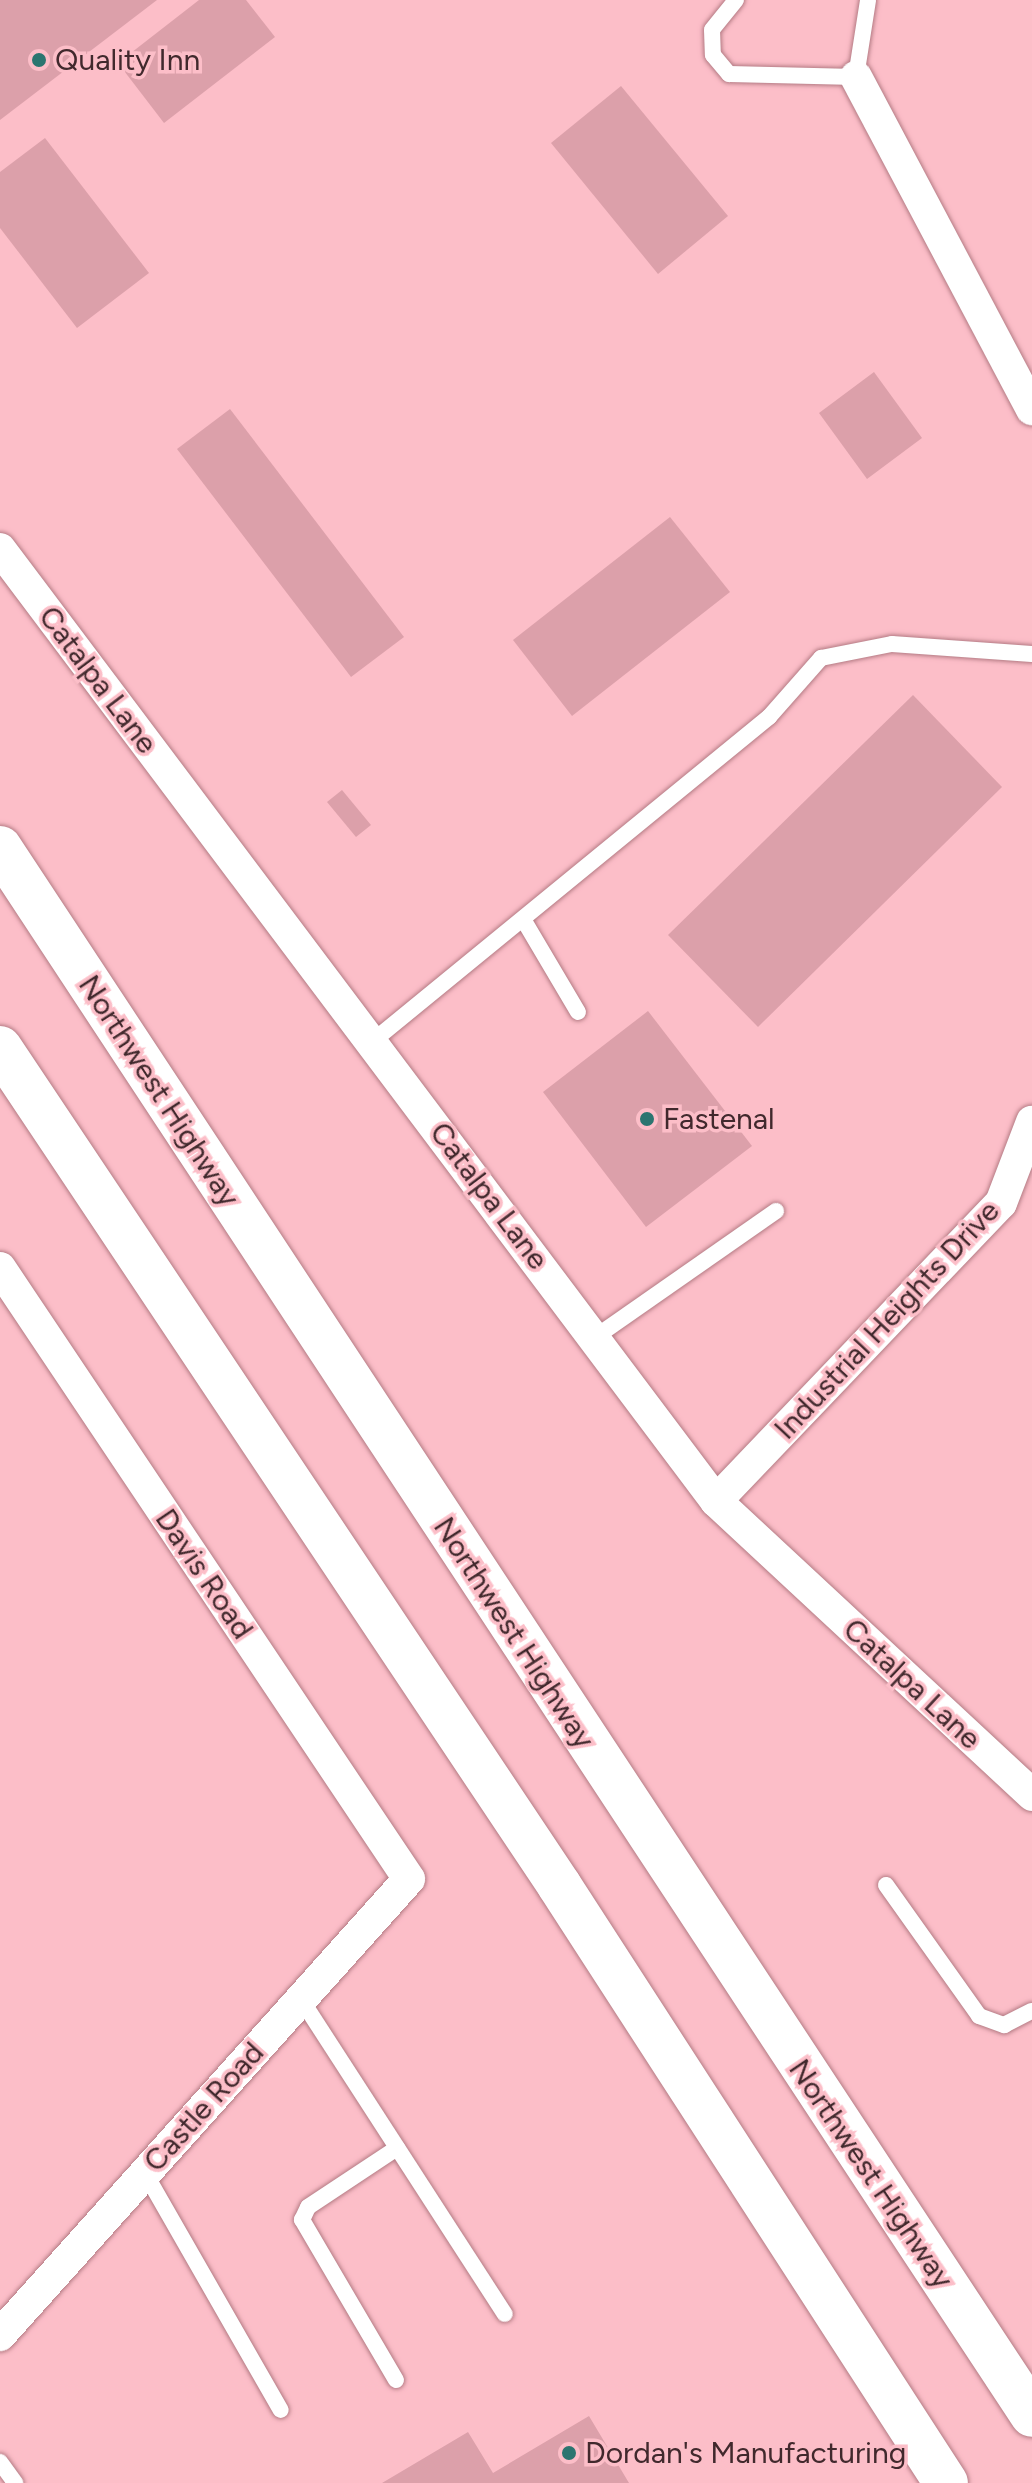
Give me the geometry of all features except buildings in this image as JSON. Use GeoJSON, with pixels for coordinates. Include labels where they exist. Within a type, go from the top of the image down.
{"type":"FeatureCollection","features":[{"type":"Feature","properties":{"kind":"main road","name":"Northwest Highway"},"geometry":{"type":"LineString","coordinates":[[0,848],[1032,2415]]}},
{"type":"Feature","properties":{"kind":"main road"},"geometry":{"type":"LineString","coordinates":[[0,1048],[559,1885],[946,2483]]}},
{"type":"Feature","properties":{"kind":"street"},"geometry":{"type":"LineString","coordinates":[[856,77],[1032,409]]}},
{"type":"Feature","properties":{"kind":"street","name":"Catalpa Lane"},"geometry":{"type":"LineString","coordinates":[[0,549],[716,1501],[1032,1795]]}},
{"type":"Feature","properties":{"kind":"street","name":"Industrial Heights Drive"},"geometry":{"type":"LineString","coordinates":[[716,1501],[1001,1203],[1032,1122]]}},
{"type":"Feature","properties":{"kind":"street","name":"Davis Road"},"geometry":{"type":"LineString","coordinates":[[0,1268],[409,1879]]}},
{"type":"Feature","properties":{"kind":"street","name":"Castle Road"},"geometry":{"type":"LineString","coordinates":[[0,2335],[409,1879]]}},
{"type":"Feature","properties":{"kind":"lane"},"geometry":{"type":"LineString","coordinates":[[736,0],[712,30],[713,55],[729,74],[856,77],[868,0]]}},
{"type":"Feature","properties":{"kind":"lane"},"geometry":{"type":"LineString","coordinates":[[373,1041],[769,717],[821,658],[892,644],[1032,654]]}},
{"type":"Feature","properties":{"kind":"lane"},"geometry":{"type":"LineString","coordinates":[[523,919],[578,1012]]}},
{"type":"Feature","properties":{"kind":"lane"},"geometry":{"type":"LineString","coordinates":[[594,1338],[776,1211]]}},
{"type":"Feature","properties":{"kind":"lane"},"geometry":{"type":"LineString","coordinates":[[886,1885],[979,2016],[1004,2025],[1032,2011]]}},
{"type":"Feature","properties":{"kind":"lane"},"geometry":{"type":"LineString","coordinates":[[301,1999],[505,2314]]}},
{"type":"Feature","properties":{"kind":"lane"},"geometry":{"type":"LineString","coordinates":[[396,2380],[302,2220],[308,2207],[397,2148]]}},
{"type":"Feature","properties":{"kind":"lane"},"geometry":{"type":"LineString","coordinates":[[145,2173],[281,2410]]}},
{"type":"Feature","properties":{"kind":"lane"},"geometry":{"type":"LineString","coordinates":[[0,2462],[15,2483]]}},
{"type":"Feature","properties":{"kind":"place","name":"Quality Inn"},"geometry":{"type":"Point","coordinates":[39,60]}},
{"type":"Feature","properties":{"kind":"place","name":"Fastenal"},"geometry":{"type":"Point","coordinates":[647,1119]}},
{"type":"Feature","properties":{"kind":"place","name":"Dordan's Manufacturing"},"geometry":{"type":"Point","coordinates":[569,2453]}}]}
